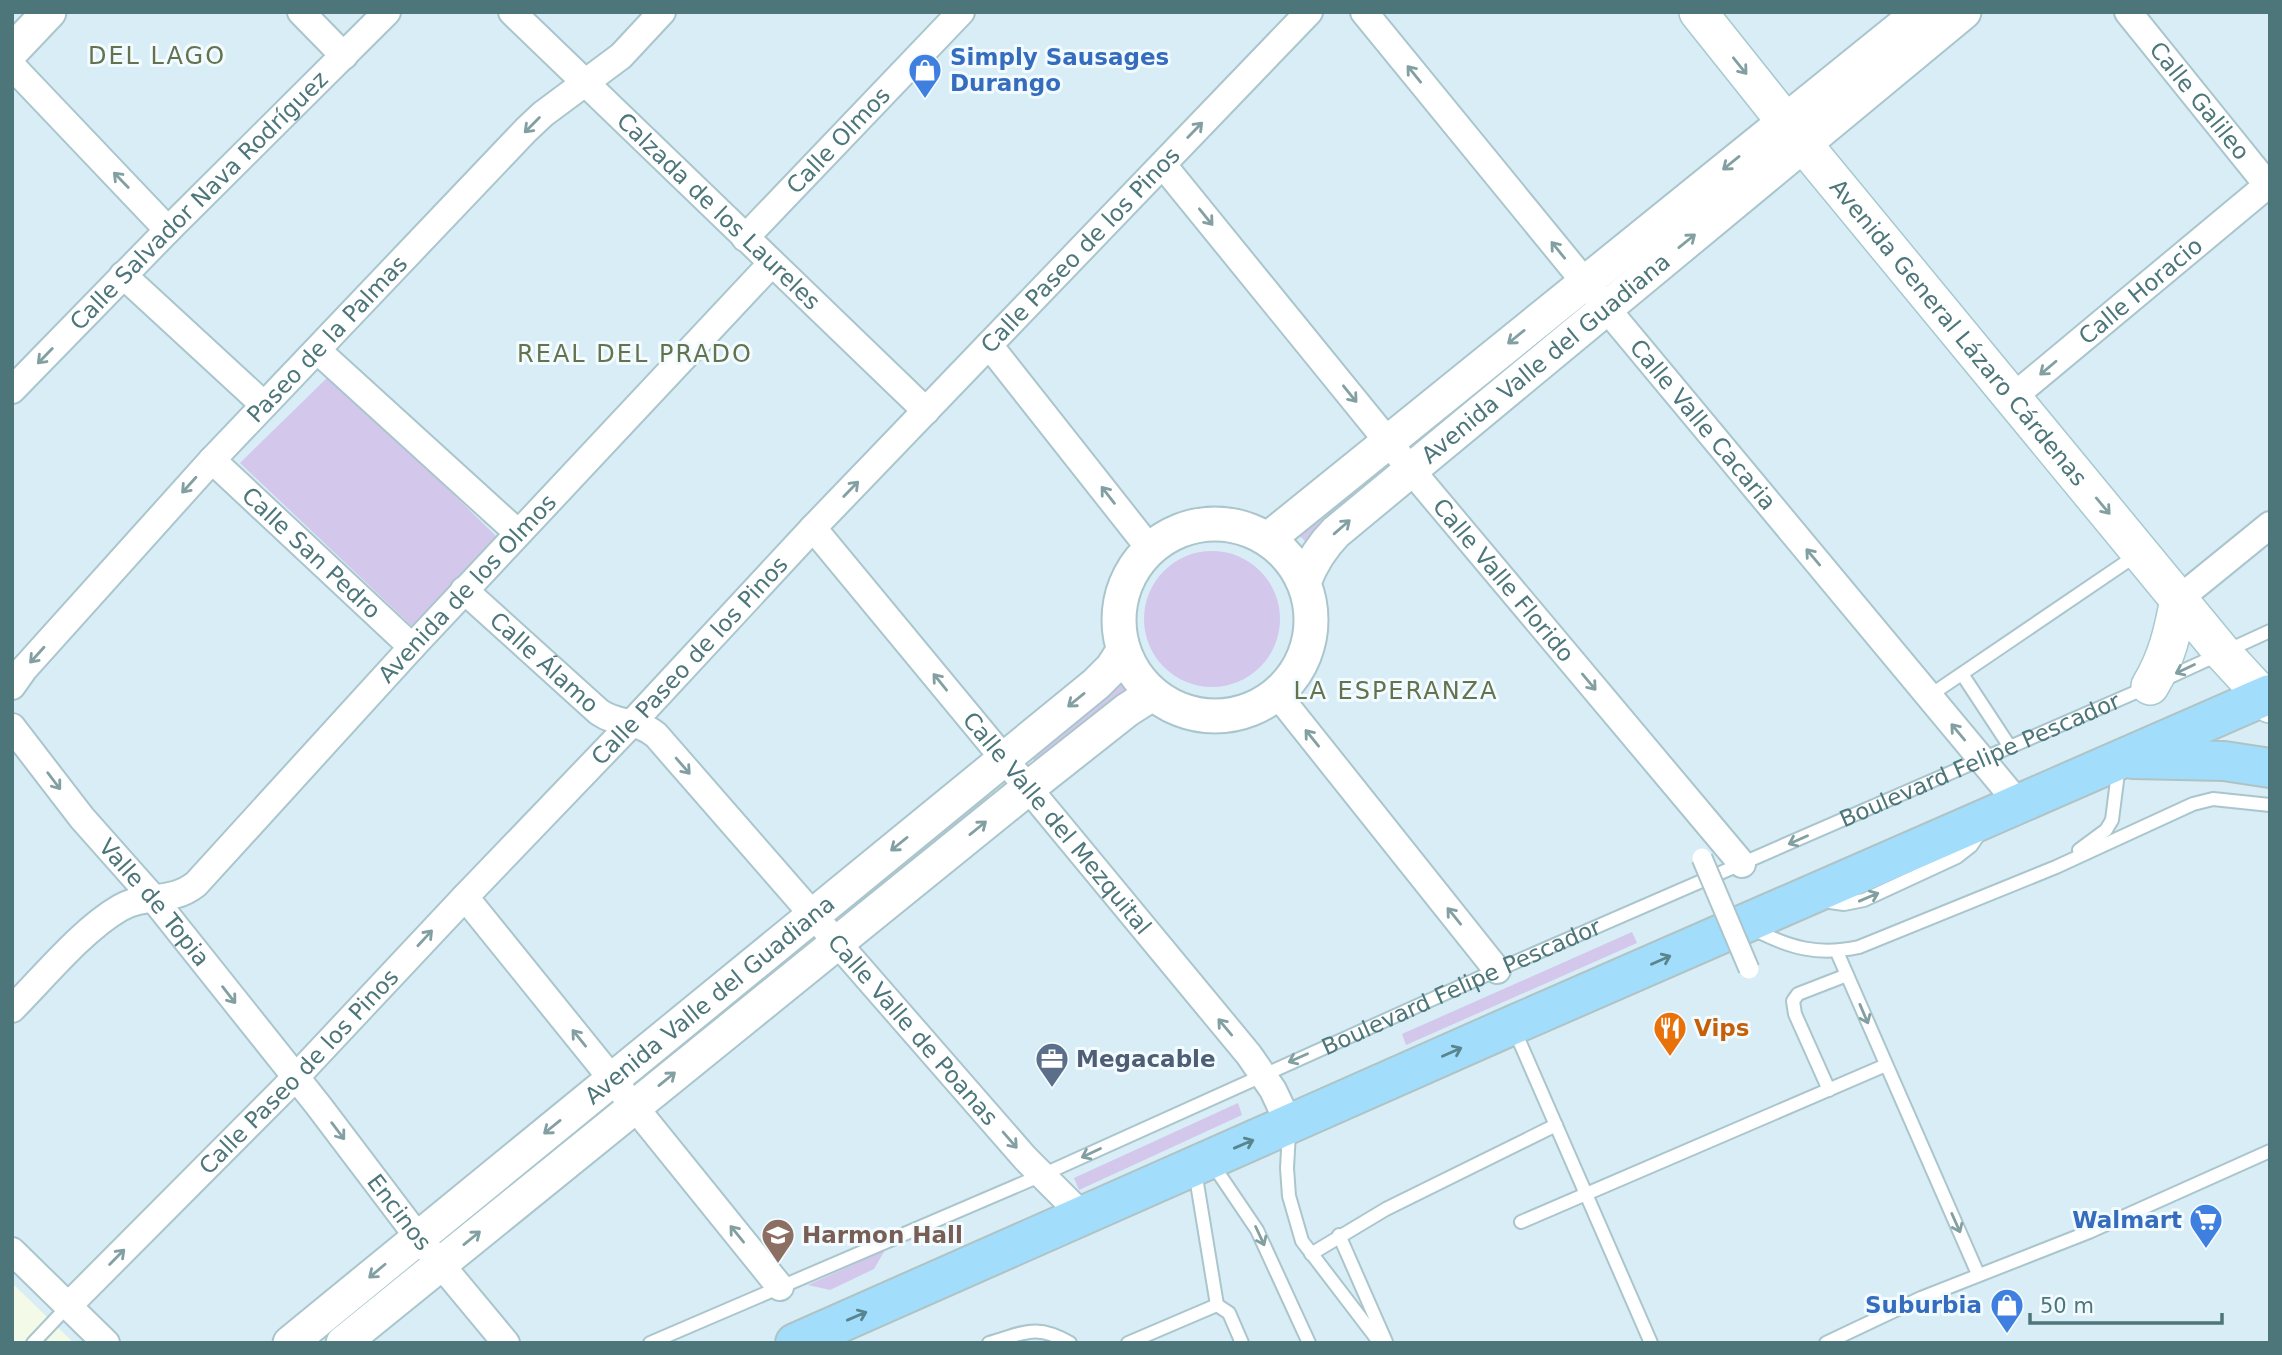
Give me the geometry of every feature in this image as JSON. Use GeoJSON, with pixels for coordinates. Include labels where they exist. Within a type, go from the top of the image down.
{"type":"FeatureCollection","features":[{"type":"Feature","properties":{"kind":"main road","name":"Avenida General Lázaro Cárdenas"},"geometry":{"type":"LineString","coordinates":[[1698,12],[2222,652],[2267,698]]}},
{"type":"Feature","properties":{"kind":"main road"},"geometry":{"type":"LineString","coordinates":[[2150,686],[2162,666],[2169,646],[2179,599]]}},
{"type":"Feature","properties":{"kind":"main road"},"geometry":{"type":"LineString","coordinates":[[795,1343],[1802,898],[2267,698]]}},
{"type":"Feature","properties":{"kind":"main road"},"geometry":{"type":"LineString","coordinates":[[2120,759],[2224,761],[2270,768]]}},
{"type":"Feature","properties":{"kind":"street"},"geometry":{"type":"LineString","coordinates":[[12,51],[49,12]]}},
{"type":"Feature","properties":{"kind":"street"},"geometry":{"type":"LineString","coordinates":[[301,12],[344,56]]}},
{"type":"Feature","properties":{"kind":"street","name":"Calle Salvador Nava Rodríguez"},"geometry":{"type":"LineString","coordinates":[[12,390],[123,275],[387,12]]}},
{"type":"Feature","properties":{"kind":"street","name":"Calzada de los Laureles"},"geometry":{"type":"LineString","coordinates":[[512,12],[926,411]]}},
{"type":"Feature","properties":{"kind":"street","name":"Paseo de la Palmas"},"geometry":{"type":"LineString","coordinates":[[12,686],[24,669],[212,460],[526,130],[621,56],[662,12]]}},
{"type":"Feature","properties":{"kind":"street","name":"Calle Olmos"},"geometry":{"type":"LineString","coordinates":[[745,238],[961,12]]}},
{"type":"Feature","properties":{"kind":"street","name":"Calle Paseo de los Pinos"},"geometry":{"type":"LineString","coordinates":[[68,1306],[295,1078],[813,528],[1309,12]]}},
{"type":"Feature","properties":{"kind":"street","name":"Calle Valle Cacaria"},"geometry":{"type":"LineString","coordinates":[[1364,12],[1981,760],[2003,810]]}},
{"type":"Feature","properties":{"kind":"street"},"geometry":{"type":"LineString","coordinates":[[1794,132],[1920,12]]}},
{"type":"Feature","properties":{"kind":"street"},"geometry":{"type":"LineString","coordinates":[[1794,132],[1964,12]]}},
{"type":"Feature","properties":{"kind":"street","name":"Calle Galileo"},"geometry":{"type":"LineString","coordinates":[[2128,12],[2269,185]]}},
{"type":"Feature","properties":{"kind":"street"},"geometry":{"type":"LineString","coordinates":[[12,66],[168,230]]}},
{"type":"Feature","properties":{"kind":"street","name":"Avenida Valle del Guadiana"},"geometry":{"type":"LineString","coordinates":[[1268,539],[1585,282],[1794,132]]}},
{"type":"Feature","properties":{"kind":"street","name":"Avenida Valle del Guadiana"},"geometry":{"type":"LineString","coordinates":[[1304,582],[1322,546],[1606,308],[1794,132]]}},
{"type":"Feature","properties":{"kind":"street","name":"Calle Valle Florido"},"geometry":{"type":"LineString","coordinates":[[1163,164],[1411,470],[1742,864]]}},
{"type":"Feature","properties":{"kind":"street","name":"Calle Horacio"},"geometry":{"type":"LineString","coordinates":[[2013,397],[2269,185]]}},
{"type":"Feature","properties":{"kind":"street","name":"Avenida de los Olmos"},"geometry":{"type":"LineString","coordinates":[[12,1009],[104,919],[138,900],[171,897],[185,893],[196,884],[464,590],[772,263]]}},
{"type":"Feature","properties":{"kind":"street"},"geometry":{"type":"LineString","coordinates":[[123,275],[264,405]]}},
{"type":"Feature","properties":{"kind":"street"},"geometry":{"type":"LineString","coordinates":[[989,345],[1150,549]]}},
{"type":"Feature","properties":{"kind":"street"},"geometry":{"type":"LineString","coordinates":[[317,350],[518,533]]}},
{"type":"Feature","properties":{"kind":"street","name":"Calle San Pedro"},"geometry":{"type":"LineString","coordinates":[[212,460],[412,647]]}},
{"type":"Feature","properties":{"kind":"street"},"geometry":{"type":"LineString","coordinates":[[1220,524],[1245,528],[1268,539],[1283,551],[1295,566],[1304,582],[1311,611],[1308,642],[1297,670],[1277,694],[1248,710],[1215,716],[1182,711],[1152,694],[1135,675],[1123,651],[1118,624],[1121,596],[1132,570],[1150,549],[1171,534],[1195,526],[1220,524]]}},
{"type":"Feature","properties":{"kind":"street"},"geometry":{"type":"LineString","coordinates":[[2179,599],[2270,525]]}},
{"type":"Feature","properties":{"kind":"street","name":"Calle Valle del Mezquital"},"geometry":{"type":"LineString","coordinates":[[813,528],[1263,1074],[1289,1125]]}},
{"type":"Feature","properties":{"kind":"street","name":"Calle Álamo"},"geometry":{"type":"LineString","coordinates":[[464,590],[599,712],[617,722],[632,723]]}},
{"type":"Feature","properties":{"kind":"street","name":"Avenida Valle del Guadiana"},"geometry":{"type":"LineString","coordinates":[[290,1343],[1096,684],[1112,668],[1123,651]]}},
{"type":"Feature","properties":{"kind":"street","name":"Avenida Valle del Guadiana"},"geometry":{"type":"LineString","coordinates":[[343,1343],[1027,789],[1127,710],[1152,694]]}},
{"type":"Feature","properties":{"kind":"street"},"geometry":{"type":"LineString","coordinates":[[1277,694],[1497,970]]}},
{"type":"Feature","properties":{"kind":"street","name":"Calle Valle de Poanas"},"geometry":{"type":"LineString","coordinates":[[632,723],[642,725],[656,735],[1042,1175],[1082,1215]]}},
{"type":"Feature","properties":{"kind":"street","name":"Valle de Topia"},"geometry":{"type":"LineString","coordinates":[[12,727],[82,818],[153,898],[295,1078]]}},
{"type":"Feature","properties":{"kind":"street"},"geometry":{"type":"LineString","coordinates":[[1702,858],[1749,969]]}},
{"type":"Feature","properties":{"kind":"street"},"geometry":{"type":"LineString","coordinates":[[465,897],[780,1287]]}},
{"type":"Feature","properties":{"kind":"street","name":"Encinos"},"geometry":{"type":"LineString","coordinates":[[295,1078],[418,1237],[506,1343]]}},
{"type":"Feature","properties":{"kind":"street"},"geometry":{"type":"LineString","coordinates":[[12,1251],[106,1343]]}},
{"type":"Feature","properties":{"kind":"lane"},"geometry":{"type":"LineString","coordinates":[[1928,696],[2141,551]]}},
{"type":"Feature","properties":{"kind":"lane","name":"Boulevard Felipe Pescador"},"geometry":{"type":"LineString","coordinates":[[650,1343],[1042,1175],[1497,970],[2011,747],[2270,631]]}},
{"type":"Feature","properties":{"kind":"lane"},"geometry":{"type":"LineString","coordinates":[[1962,674],[2011,747]]}},
{"type":"Feature","properties":{"kind":"lane"},"geometry":{"type":"LineString","coordinates":[[2056,867],[2098,838],[2112,820],[2120,759]]}},
{"type":"Feature","properties":{"kind":"lane"},"geometry":{"type":"LineString","coordinates":[[1743,924],[1791,946],[1837,952],[1892,934],[2056,867],[2193,804],[2213,799],[2270,805]]}},
{"type":"Feature","properties":{"kind":"lane"},"geometry":{"type":"LineString","coordinates":[[1837,952],[1978,1274]]}},
{"type":"Feature","properties":{"kind":"lane"},"geometry":{"type":"LineString","coordinates":[[1829,1090],[1795,1014],[1793,1002],[1798,994],[1847,975]]}},
{"type":"Feature","properties":{"kind":"lane"},"geometry":{"type":"LineString","coordinates":[[1513,1025],[1651,1343]]}},
{"type":"Feature","properties":{"kind":"lane"},"geometry":{"type":"LineString","coordinates":[[1521,1222],[1886,1065]]}},
{"type":"Feature","properties":{"kind":"lane"},"geometry":{"type":"LineString","coordinates":[[1289,1125],[1289,1196],[1302,1241],[1380,1343]]}},
{"type":"Feature","properties":{"kind":"lane"},"geometry":{"type":"LineString","coordinates":[[1311,1254],[1386,1209],[1556,1125]]}},
{"type":"Feature","properties":{"kind":"lane"},"geometry":{"type":"LineString","coordinates":[[1826,1343],[1921,1298],[2089,1232],[2270,1151]]}},
{"type":"Feature","properties":{"kind":"lane"},"geometry":{"type":"LineString","coordinates":[[1201,1162],[1223,1309],[1242,1343]]}},
{"type":"Feature","properties":{"kind":"lane"},"geometry":{"type":"LineString","coordinates":[[1201,1162],[1257,1230],[1309,1343]]}},
{"type":"Feature","properties":{"kind":"lane"},"geometry":{"type":"LineString","coordinates":[[1339,1236],[1387,1343]]}},
{"type":"Feature","properties":{"kind":"lane"},"geometry":{"type":"LineString","coordinates":[[33,1343],[68,1306]]}},
{"type":"Feature","properties":{"kind":"lane"},"geometry":{"type":"LineString","coordinates":[[1128,1343],[1223,1309]]}},
{"type":"Feature","properties":{"kind":"lane"},"geometry":{"type":"LineString","coordinates":[[989,1343],[1029,1331],[1042,1330],[1070,1343]]}},
{"type":"Feature","properties":{"kind":"shaded area"},"geometry":{"type":"Polygon","coordinates":[[[12,12],[2270,12],[2270,1343],[12,1343],[12,12]]]}},
{"type":"Feature","properties":{"kind":"shaded area"},"geometry":{"type":"Polygon","coordinates":[[[331,374],[499,539],[415,629],[240,463],[331,374]]]}},
{"type":"Feature","properties":{"kind":"shaded area"},"geometry":{"type":"Polygon","coordinates":[[[1377,467],[1387,479],[1310,546],[1299,535],[1377,467]]]}},
{"type":"Feature","properties":{"kind":"shaded area"},"geometry":{"type":"Polygon","coordinates":[[[1212,551],[1238,557],[1260,571],[1274,593],[1280,619],[1274,645],[1260,667],[1238,681],[1212,687],[1186,681],[1164,667],[1150,645],[1144,619],[1150,593],[1164,571],[1186,557],[1212,551]]]}},
{"type":"Feature","properties":{"kind":"shaded area"},"geometry":{"type":"Polygon","coordinates":[[[1118,682],[1129,693],[1038,765],[1028,753],[1118,682]]]}},
{"type":"Feature","properties":{"kind":"shaded area"},"geometry":{"type":"Polygon","coordinates":[[[981,790],[991,800],[854,911],[843,899],[981,790]]]}},
{"type":"Feature","properties":{"kind":"shaded area"},"geometry":{"type":"Polygon","coordinates":[[[1632,932],[1637,943],[1406,1045],[1402,1034],[1632,932]]]}},
{"type":"Feature","properties":{"kind":"shaded area"},"geometry":{"type":"Polygon","coordinates":[[[779,952],[788,963],[658,1071],[651,1063],[779,952]]]}},
{"type":"Feature","properties":{"kind":"shaded area"},"geometry":{"type":"Polygon","coordinates":[[[1238,1103],[1242,1115],[1079,1190],[1074,1178],[1238,1103]]]}},
{"type":"Feature","properties":{"kind":"shaded area"},"geometry":{"type":"Polygon","coordinates":[[[885,1250],[874,1269],[830,1290],[808,1285],[885,1250]]]}},
{"type":"Feature","properties":{"kind":"shaded area"},"geometry":{"type":"Polygon","coordinates":[[[12,1283],[74,1343],[12,1343],[12,1283]]]}},
{"type":"Feature","properties":{"kind":"place","name":"Simply Sausages Durango"},"geometry":{"type":"Point","coordinates":[925,100]}},
{"type":"Feature","properties":{"kind":"place","name":"Vips"},"geometry":{"type":"Point","coordinates":[1670,1058]}},
{"type":"Feature","properties":{"kind":"place","name":"Megacable"},"geometry":{"type":"Point","coordinates":[1052,1089]}},
{"type":"Feature","properties":{"kind":"place","name":"Walmart"},"geometry":{"type":"Point","coordinates":[2206,1250]}},
{"type":"Feature","properties":{"kind":"place","name":"Harmon Hall"},"geometry":{"type":"Point","coordinates":[778,1265]}},
{"type":"Feature","properties":{"kind":"place","name":"Suburbia"},"geometry":{"type":"Point","coordinates":[2007,1335]}},
{"type":"Feature","properties":{"kind":"district","name":"DEL LAGO"},"geometry":{"type":"Point","coordinates":[157,56]}},
{"type":"Feature","properties":{"kind":"district","name":"REAL DEL PRADO"},"geometry":{"type":"Point","coordinates":[635,354]}},
{"type":"Feature","properties":{"kind":"district","name":"LA ESPERANZA"},"geometry":{"type":"Point","coordinates":[1396,691]}}]}
